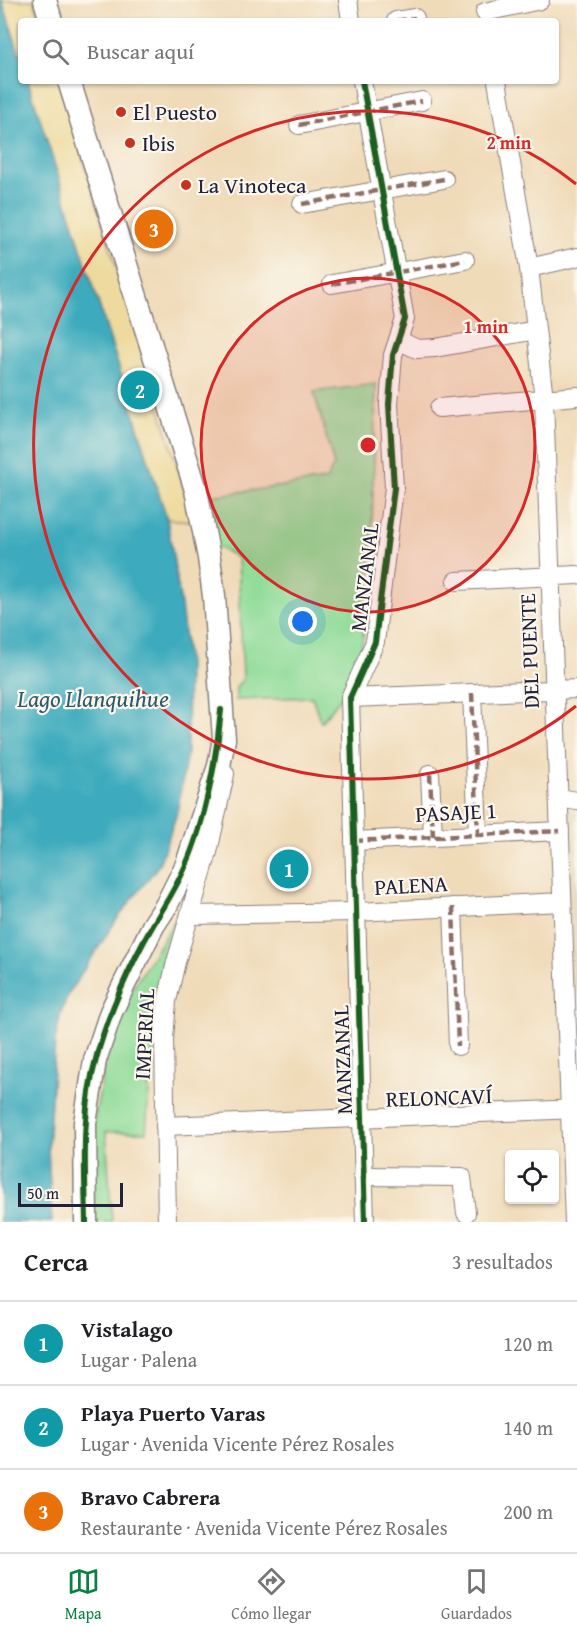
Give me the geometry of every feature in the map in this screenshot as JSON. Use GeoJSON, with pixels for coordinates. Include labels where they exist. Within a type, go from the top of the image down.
{"type":"FeatureCollection","features":[{"type":"Feature","properties":{"kind":"main road"},"geometry":{"type":"LineString","coordinates":[[45,0],[50,18]]}},
{"type":"Feature","properties":{"kind":"main road"},"geometry":{"type":"LineString","coordinates":[[70,84],[196,490],[213,586],[222,736],[221,775],[187,864],[153,926],[111,1012],[95,1060],[85,1123],[86,1222]]}},
{"type":"Feature","properties":{"kind":"main road"},"geometry":{"type":"LineString","coordinates":[[202,820],[222,736]]}},
{"type":"Feature","properties":{"kind":"street"},"geometry":{"type":"LineString","coordinates":[[348,0],[351,18]]}},
{"type":"Feature","properties":{"kind":"street"},"geometry":{"type":"LineString","coordinates":[[485,11],[540,0]]}},
{"type":"Feature","properties":{"kind":"street","name":"MANZANAL"},"geometry":{"type":"LineString","coordinates":[[362,84],[405,319],[393,355],[389,404],[394,488],[375,642],[350,698],[365,1222]]}},
{"type":"Feature","properties":{"kind":"street","name":"DEL PUENTE"},"geometry":{"type":"LineString","coordinates":[[498,84],[529,268],[544,399],[562,902],[574,1110],[574,1222]]}},
{"type":"Feature","properties":{"kind":"street"},"geometry":{"type":"LineString","coordinates":[[299,125],[422,101]]}},
{"type":"Feature","properties":{"kind":"street"},"geometry":{"type":"LineString","coordinates":[[302,204],[444,179]]}},
{"type":"Feature","properties":{"kind":"street"},"geometry":{"type":"LineString","coordinates":[[529,268],[577,257]]}},
{"type":"Feature","properties":{"kind":"street"},"geometry":{"type":"LineString","coordinates":[[332,284],[465,260]]}},
{"type":"Feature","properties":{"kind":"street"},"geometry":{"type":"LineString","coordinates":[[398,340],[417,349],[435,348],[536,330]]}},
{"type":"Feature","properties":{"kind":"street"},"geometry":{"type":"LineString","coordinates":[[439,408],[577,396]]}},
{"type":"Feature","properties":{"kind":"street"},"geometry":{"type":"LineString","coordinates":[[456,581],[577,575]]}},
{"type":"Feature","properties":{"kind":"street"},"geometry":{"type":"LineString","coordinates":[[350,698],[577,689]]}},
{"type":"Feature","properties":{"kind":"street"},"geometry":{"type":"LineString","coordinates":[[472,693],[478,835]]}},
{"type":"Feature","properties":{"kind":"street"},"geometry":{"type":"LineString","coordinates":[[430,774],[433,837]]}},
{"type":"Feature","properties":{"kind":"street","name":"IMPERIAL"},"geometry":{"type":"LineString","coordinates":[[167,1222],[164,1039],[167,1001],[208,852],[221,775]]}},
{"type":"Feature","properties":{"kind":"street"},"geometry":{"type":"LineString","coordinates":[[559,798],[577,801]]}},
{"type":"Feature","properties":{"kind":"street","name":"PASAJE 1"},"geometry":{"type":"LineString","coordinates":[[354,841],[560,831]]}},
{"type":"Feature","properties":{"kind":"street","name":"PALENA"},"geometry":{"type":"LineString","coordinates":[[191,915],[356,912],[562,902]]}},
{"type":"Feature","properties":{"kind":"street"},"geometry":{"type":"LineString","coordinates":[[453,907],[458,1046]]}},
{"type":"Feature","properties":{"kind":"street","name":"RELONCAVÍ"},"geometry":{"type":"LineString","coordinates":[[165,1125],[574,1110]]}},
{"type":"Feature","properties":{"kind":"street"},"geometry":{"type":"LineString","coordinates":[[363,1176],[462,1177],[466,1213]]}},
{"type":"Feature","properties":{"kind":"shaded area"},"geometry":{"type":"Polygon","coordinates":[[[562,810],[577,812],[577,1104],[562,810]]]}},
{"type":"Feature","properties":{"kind":"green space"},"geometry":{"type":"Polygon","coordinates":[[[376,384],[371,563],[362,646],[342,696],[321,722],[312,697],[236,700],[236,687],[243,679],[238,558],[216,546],[211,496],[326,480],[334,465],[314,392],[376,384]]]}},
{"type":"Feature","properties":{"kind":"green space"},"geometry":{"type":"Polygon","coordinates":[[[184,905],[158,1018],[146,1132],[106,1132],[112,1222],[91,1222],[89,1145],[109,1046],[131,991],[184,905]]]}},
{"type":"Feature","properties":{"kind":"sand"},"geometry":{"type":"Polygon","coordinates":[[[2,0],[34,0],[39,18],[18,18],[18,50],[2,0]]]}},
{"type":"Feature","properties":{"kind":"sand"},"geometry":{"type":"Polygon","coordinates":[[[29,84],[60,84],[191,511],[191,521],[167,519],[29,84]]]}},
{"type":"Feature","properties":{"kind":"water","name":"Lago Llanquihue"},"geometry":{"type":"Polygon","coordinates":[[[0,0],[2,0],[18,50],[18,84],[29,84],[167,519],[188,665],[187,753],[177,813],[159,865],[117,919],[70,991],[61,1012],[55,1041],[48,1148],[52,1222],[0,1222],[0,0]]]}},
{"type":"Feature","properties":{"kind":"marked path"},"geometry":{"type":"LineString","coordinates":[[299,125],[422,101]]}},
{"type":"Feature","properties":{"kind":"marked path"},"geometry":{"type":"LineString","coordinates":[[302,204],[444,179]]}},
{"type":"Feature","properties":{"kind":"marked path"},"geometry":{"type":"LineString","coordinates":[[332,284],[465,260]]}},
{"type":"Feature","properties":{"kind":"marked path"},"geometry":{"type":"LineString","coordinates":[[472,693],[478,835]]}},
{"type":"Feature","properties":{"kind":"marked path"},"geometry":{"type":"LineString","coordinates":[[430,774],[433,837]]}},
{"type":"Feature","properties":{"kind":"marked path"},"geometry":{"type":"LineString","coordinates":[[354,841],[560,831]]}},
{"type":"Feature","properties":{"kind":"marked path"},"geometry":{"type":"LineString","coordinates":[[453,907],[458,1046]]}},
{"type":"Feature","properties":{"kind":"cycle path"},"geometry":{"type":"LineString","coordinates":[[363,84],[405,319],[393,355],[389,404],[394,488],[375,642],[350,698],[365,1222]]}},
{"type":"Feature","properties":{"kind":"cycle path"},"geometry":{"type":"LineString","coordinates":[[86,1222],[86,1119],[96,1059],[106,1025],[128,973],[179,880],[193,848],[209,789],[221,710]]}},
{"type":"Feature","properties":{"kind":"place","name":"El Puesto"},"geometry":{"type":"Point","coordinates":[121,112]}},
{"type":"Feature","properties":{"kind":"place","name":"Ibis"},"geometry":{"type":"Point","coordinates":[130,143]}},
{"type":"Feature","properties":{"kind":"place","name":"La Vinoteca"},"geometry":{"type":"Point","coordinates":[186,185]}},
{"type":"Feature","properties":{"kind":"place","name":"Bravo Cabrera"},"geometry":{"type":"Point","coordinates":[154,229]}},
{"type":"Feature","properties":{"kind":"place","name":"Playa Puerto Varas"},"geometry":{"type":"Point","coordinates":[140,390]}},
{"type":"Feature","properties":{"kind":"place","name":"Vistalago"},"geometry":{"type":"Point","coordinates":[289,869]}}]}
